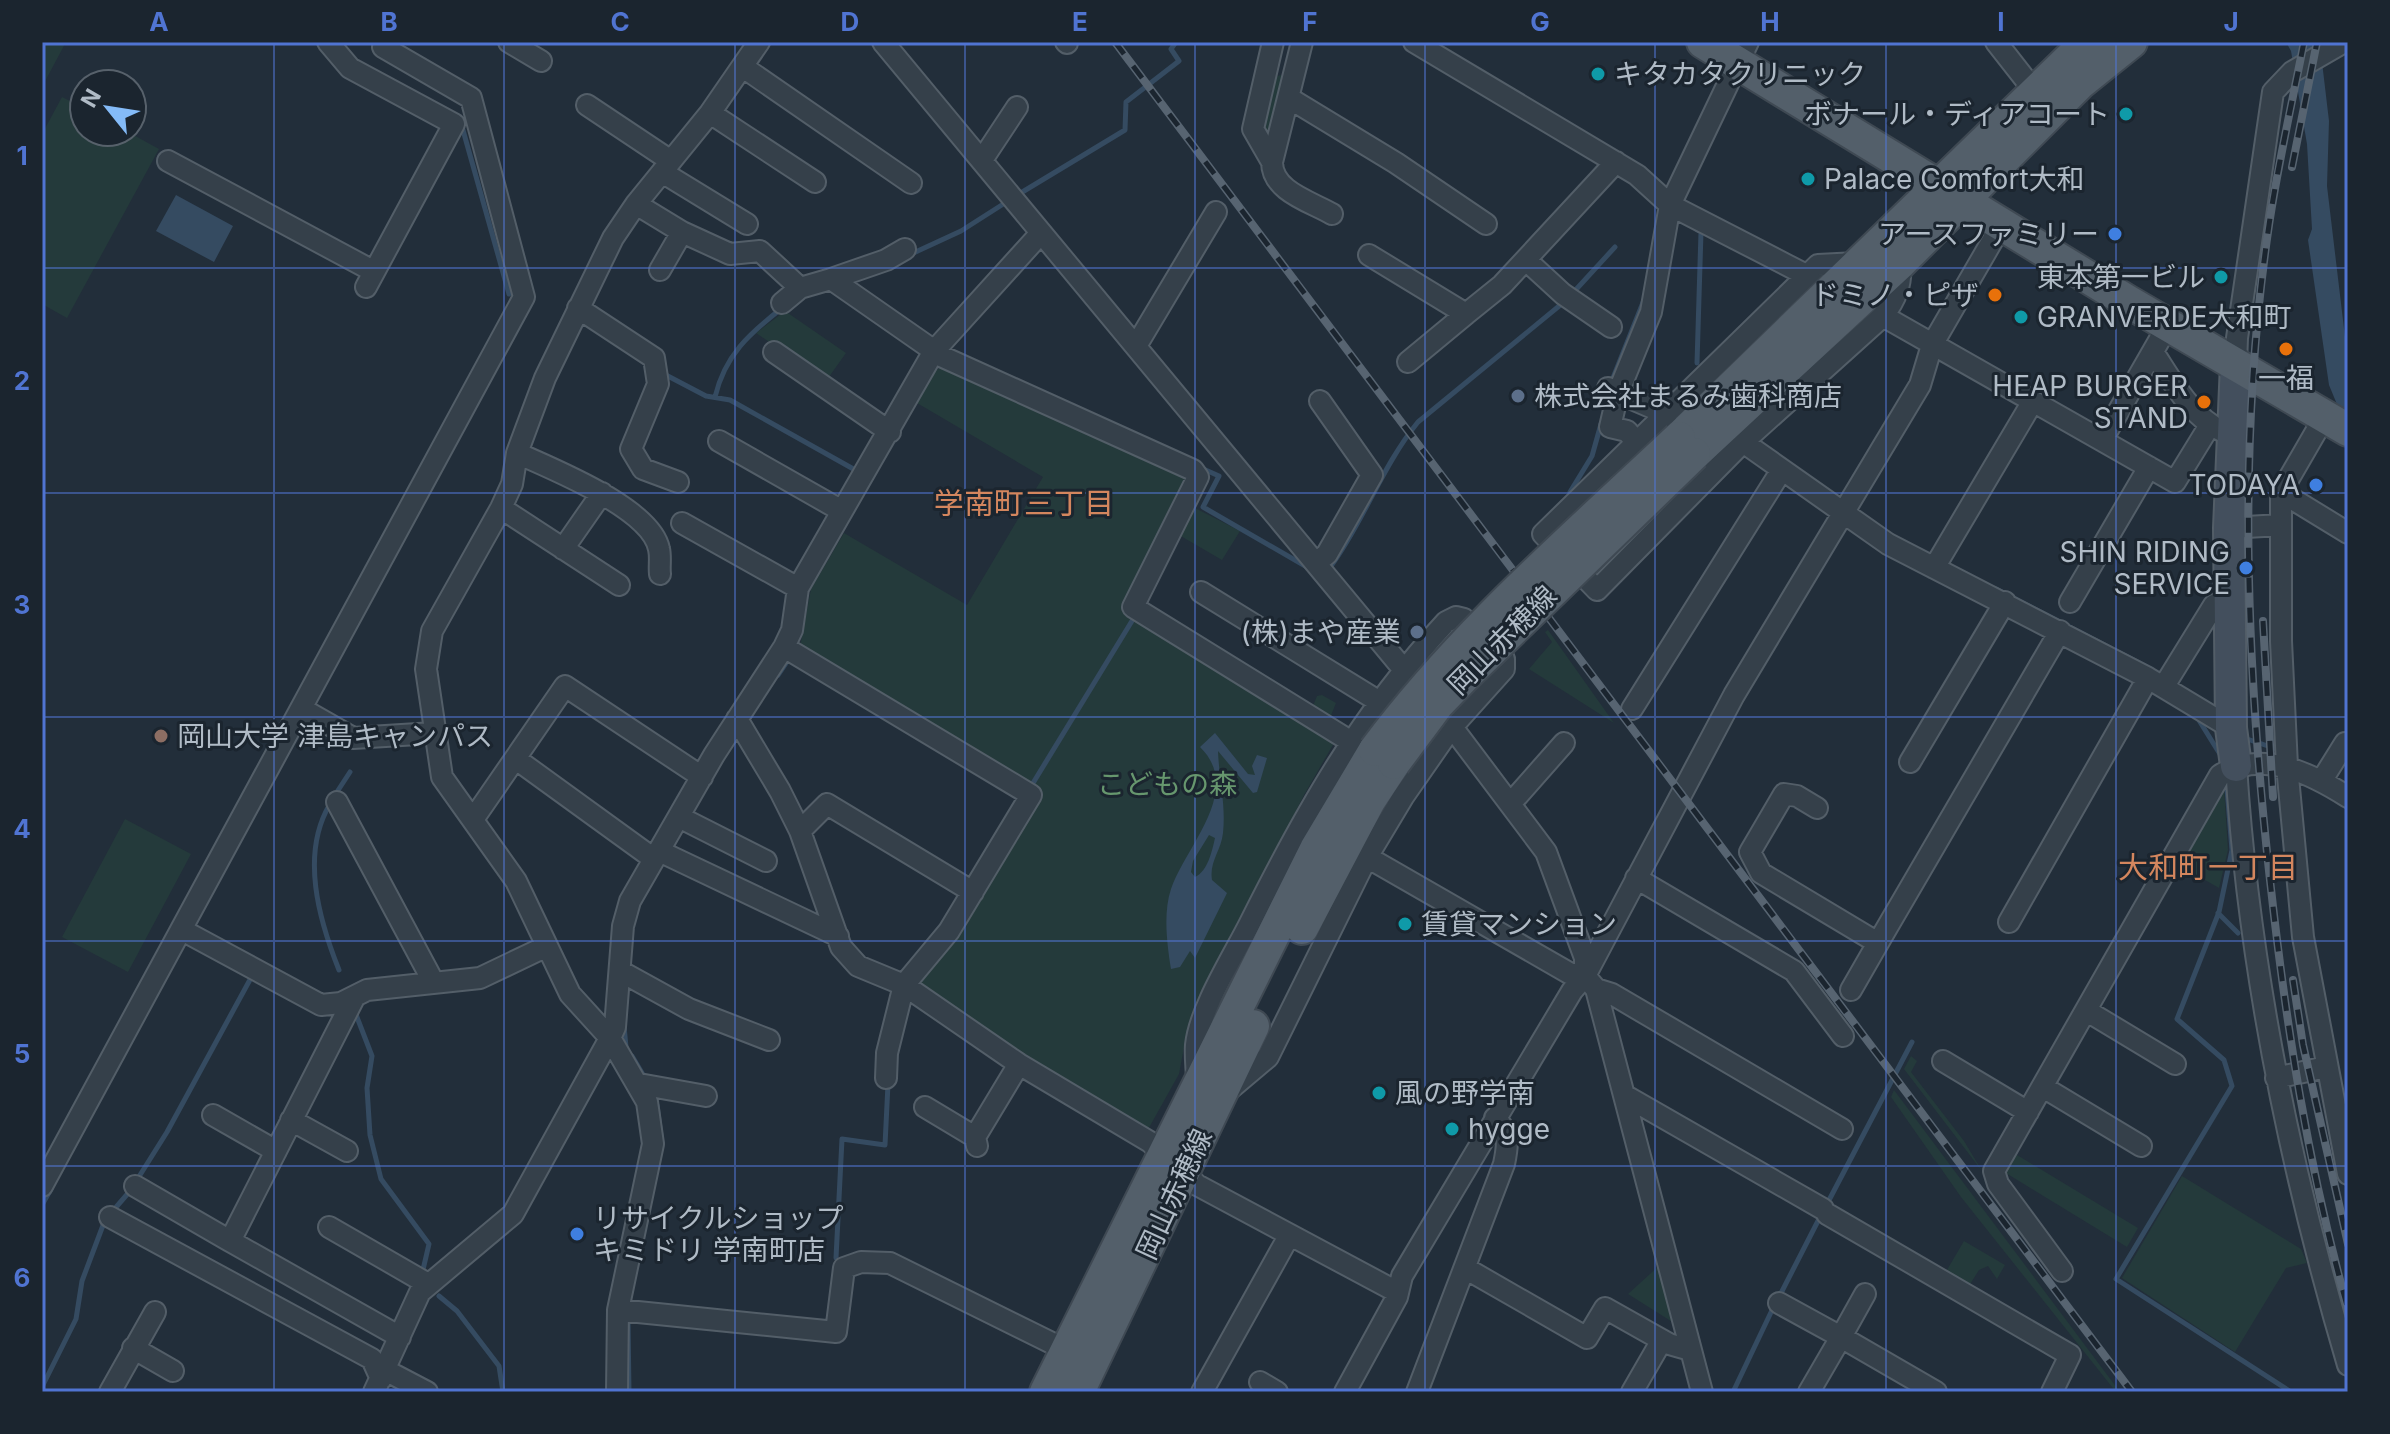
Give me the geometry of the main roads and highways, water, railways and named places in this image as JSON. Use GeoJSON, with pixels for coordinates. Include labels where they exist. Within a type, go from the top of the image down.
{"type":"FeatureCollection","features":[{"type":"Feature","properties":{"kind":"main road"},"geometry":{"type":"LineString","coordinates":[[1703,42],[1743,53],[2002,224],[2160,339],[2236,364],[2336,423]]}},
{"type":"Feature","properties":{"kind":"main road","name":"岡山赤穂線"},"geometry":{"type":"LineString","coordinates":[[1680,435],[1900,263],[1951,192],[2036,93],[2087,42]]}},
{"type":"Feature","properties":{"kind":"main road","name":"岡山赤穂線"},"geometry":{"type":"LineString","coordinates":[[1046,1392],[1079,1356],[1208,1093],[1316,849],[1373,751],[1422,688],[1857,263],[1951,192],[2131,42]]}},
{"type":"Feature","properties":{"kind":"main road","name":"岡山赤穂線"},"geometry":{"type":"LineString","coordinates":[[1078,1392],[1079,1356]]}},
{"type":"Feature","properties":{"kind":"water"},"geometry":{"type":"Polygon","coordinates":[[[2286,42],[2311,42],[2322,62],[2329,121],[2327,186],[2348,362],[2348,431],[2329,385],[2308,240],[2312,229],[2307,144],[2291,51],[2286,42]]]}},
{"type":"Feature","properties":{"kind":"water"},"geometry":{"type":"Polygon","coordinates":[[[176,195],[233,226],[214,262],[156,231],[176,195]]]}},
{"type":"Feature","properties":{"kind":"water"},"geometry":{"type":"Polygon","coordinates":[[[1215,733],[1248,774],[1255,775],[1252,766],[1257,755],[1267,758],[1257,792],[1253,793],[1218,751],[1224,822],[1212,880],[1227,893],[1195,958],[1190,951],[1180,967],[1171,969],[1166,929],[1171,889],[1208,818],[1214,799],[1216,781],[1212,764],[1200,747],[1215,733]],[[1209,835],[1193,861],[1191,872],[1195,877],[1206,865],[1215,838],[1209,835]]]}},
{"type":"Feature","properties":{"kind":"waterway"},"geometry":{"type":"LineString","coordinates":[[1019,194],[1125,130],[1126,102],[1179,61],[1171,49],[1176,42]]}},
{"type":"Feature","properties":{"kind":"waterway"},"geometry":{"type":"LineString","coordinates":[[461,123],[509,294]]}},
{"type":"Feature","properties":{"kind":"waterway"},"geometry":{"type":"LineString","coordinates":[[909,255],[961,231],[1008,201]]}},
{"type":"Feature","properties":{"kind":"waterway"},"geometry":{"type":"LineString","coordinates":[[1696,229],[1701,232],[1697,363]]}},
{"type":"Feature","properties":{"kind":"waterway"},"geometry":{"type":"LineString","coordinates":[[1571,295],[1615,247]]}},
{"type":"Feature","properties":{"kind":"waterway"},"geometry":{"type":"LineString","coordinates":[[1611,383],[1644,300]]}},
{"type":"Feature","properties":{"kind":"waterway"},"geometry":{"type":"LineString","coordinates":[[1331,566],[1394,457],[1418,422],[1564,302]]}},
{"type":"Feature","properties":{"kind":"waterway"},"geometry":{"type":"LineString","coordinates":[[715,397],[725,369],[740,346],[782,308]]}},
{"type":"Feature","properties":{"kind":"waterway"},"geometry":{"type":"LineString","coordinates":[[664,374],[706,396],[730,400],[857,471]]}},
{"type":"Feature","properties":{"kind":"waterway"},"geometry":{"type":"LineString","coordinates":[[1570,492],[1592,456],[1601,424]]}},
{"type":"Feature","properties":{"kind":"waterway"},"geometry":{"type":"LineString","coordinates":[[1201,468],[1219,476],[1203,507],[1307,567]]}},
{"type":"Feature","properties":{"kind":"waterway"},"geometry":{"type":"LineString","coordinates":[[1996,589],[2151,669]]}},
{"type":"Feature","properties":{"kind":"waterway"},"geometry":{"type":"LineString","coordinates":[[1030,788],[1135,616]]}},
{"type":"Feature","properties":{"kind":"waterway"},"geometry":{"type":"LineString","coordinates":[[778,675],[790,657]]}},
{"type":"Feature","properties":{"kind":"waterway"},"geometry":{"type":"LineString","coordinates":[[2197,717],[2223,759]]}},
{"type":"Feature","properties":{"kind":"waterway"},"geometry":{"type":"LineString","coordinates":[[2244,738],[2277,749]]}},
{"type":"Feature","properties":{"kind":"waterway"},"geometry":{"type":"LineString","coordinates":[[335,795],[350,772]]}},
{"type":"Feature","properties":{"kind":"waterway"},"geometry":{"type":"LineString","coordinates":[[2226,776],[2232,850],[2219,912],[2177,1019],[2224,1060],[2232,1086],[2116,1279],[2291,1392]]}},
{"type":"Feature","properties":{"kind":"waterway"},"geometry":{"type":"LineString","coordinates":[[330,804],[321,823],[314,865],[319,909],[339,970]]}},
{"type":"Feature","properties":{"kind":"waterway"},"geometry":{"type":"LineString","coordinates":[[2218,913],[2238,933]]}},
{"type":"Feature","properties":{"kind":"waterway"},"geometry":{"type":"LineString","coordinates":[[42,1387],[76,1319],[82,1281],[105,1220],[130,1191],[167,1132],[252,976]]}},
{"type":"Feature","properties":{"kind":"waterway"},"geometry":{"type":"LineString","coordinates":[[355,1012],[372,1056],[367,1088],[370,1135],[381,1179],[429,1244],[422,1274]]}},
{"type":"Feature","properties":{"kind":"waterway"},"geometry":{"type":"LineString","coordinates":[[624,1026],[626,1047]]}},
{"type":"Feature","properties":{"kind":"waterway"},"geometry":{"type":"LineString","coordinates":[[1827,1204],[1912,1042]]}},
{"type":"Feature","properties":{"kind":"waterway"},"geometry":{"type":"LineString","coordinates":[[632,1056],[645,1078]]}},
{"type":"Feature","properties":{"kind":"waterway"},"geometry":{"type":"LineString","coordinates":[[836,1258],[842,1139],[885,1145],[888,1084]]}},
{"type":"Feature","properties":{"kind":"waterway"},"geometry":{"type":"LineString","coordinates":[[657,1105],[662,1143]]}},
{"type":"Feature","properties":{"kind":"waterway"},"geometry":{"type":"LineString","coordinates":[[42,1205],[51,1189]]}},
{"type":"Feature","properties":{"kind":"waterway"},"geometry":{"type":"LineString","coordinates":[[1779,1297],[1820,1217]]}},
{"type":"Feature","properties":{"kind":"waterway"},"geometry":{"type":"LineString","coordinates":[[439,1296],[457,1311],[499,1366],[503,1392]]}},
{"type":"Feature","properties":{"kind":"waterway"},"geometry":{"type":"LineString","coordinates":[[1733,1392],[1774,1306]]}},
{"type":"Feature","properties":{"kind":"waterway"},"geometry":{"type":"LineString","coordinates":[[628,1321],[629,1392]]}},
{"type":"Feature","properties":{"kind":"railway"},"geometry":{"type":"LineString","coordinates":[[1115,42],[2132,1392]]}},
{"type":"Feature","properties":{"kind":"railway"},"geometry":{"type":"LineString","coordinates":[[2304,42],[2273,202],[2259,306],[2252,388],[2248,552],[2255,717],[2283,988],[2310,1150],[2348,1309]]}},
{"type":"Feature","properties":{"kind":"railway"},"geometry":{"type":"LineString","coordinates":[[2292,167],[2317,42]]}},
{"type":"Feature","properties":{"kind":"railway"},"geometry":{"type":"LineString","coordinates":[[2263,621],[2273,797]]}},
{"type":"Feature","properties":{"kind":"railway"},"geometry":{"type":"LineString","coordinates":[[2293,980],[2303,1045],[2348,1244]]}},
{"type":"Feature","properties":{"kind":"place","name":"キタカタクリニック"},"geometry":{"type":"Point","coordinates":[1598,74]}},
{"type":"Feature","properties":{"kind":"place","name":"ボナール・ディアコート"},"geometry":{"type":"Point","coordinates":[2126,114]}},
{"type":"Feature","properties":{"kind":"place","name":"Palace Comfort大和"},"geometry":{"type":"Point","coordinates":[1808,179]}},
{"type":"Feature","properties":{"kind":"place","name":"アースファミリー"},"geometry":{"type":"Point","coordinates":[2115,234]}},
{"type":"Feature","properties":{"kind":"place","name":"東本第一ビル"},"geometry":{"type":"Point","coordinates":[2221,277]}},
{"type":"Feature","properties":{"kind":"place","name":"ドミノ・ピザ"},"geometry":{"type":"Point","coordinates":[1995,295]}},
{"type":"Feature","properties":{"kind":"place","name":"GRANVERDE大和町"},"geometry":{"type":"Point","coordinates":[2021,317]}},
{"type":"Feature","properties":{"kind":"place","name":"一福"},"geometry":{"type":"Point","coordinates":[2286,349]}},
{"type":"Feature","properties":{"kind":"place","name":"株式会社まるみ歯科商店"},"geometry":{"type":"Point","coordinates":[1518,396]}},
{"type":"Feature","properties":{"kind":"place","name":"HEAP BURGER STAND"},"geometry":{"type":"Point","coordinates":[2204,402]}},
{"type":"Feature","properties":{"kind":"place","name":"TODAYA"},"geometry":{"type":"Point","coordinates":[2316,485]}},
{"type":"Feature","properties":{"kind":"place","name":"SHIN RIDING SERVICE"},"geometry":{"type":"Point","coordinates":[2246,568]}},
{"type":"Feature","properties":{"kind":"place","name":"(株)まや産業"},"geometry":{"type":"Point","coordinates":[1417,632]}},
{"type":"Feature","properties":{"kind":"place","name":"岡山大学 津島キャンパス"},"geometry":{"type":"Point","coordinates":[161,736]}},
{"type":"Feature","properties":{"kind":"place","name":"賃貸マンション"},"geometry":{"type":"Point","coordinates":[1405,924]}},
{"type":"Feature","properties":{"kind":"place","name":"風の野学南"},"geometry":{"type":"Point","coordinates":[1379,1093]}},
{"type":"Feature","properties":{"kind":"place","name":"hygge"},"geometry":{"type":"Point","coordinates":[1452,1129]}},
{"type":"Feature","properties":{"kind":"place","name":"リサイクルショップ キミドリ 学南町店"},"geometry":{"type":"Point","coordinates":[577,1234]}},
{"type":"Feature","properties":{"kind":"district","name":"学南町三丁目"},"geometry":{"type":"Point","coordinates":[1024,503]}},
{"type":"Feature","properties":{"kind":"district","name":"大和町一丁目"},"geometry":{"type":"Point","coordinates":[2208,867]}},
{"type":"Feature","properties":{"kind":"park label","name":"こどもの森"},"geometry":{"type":"Point","coordinates":[1167,784]}}]}
